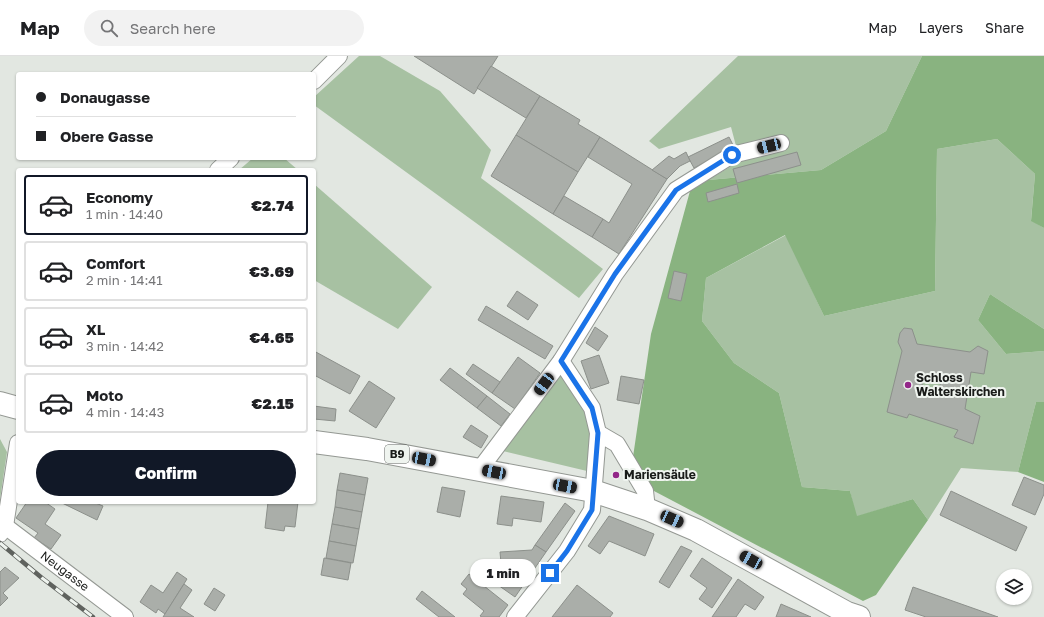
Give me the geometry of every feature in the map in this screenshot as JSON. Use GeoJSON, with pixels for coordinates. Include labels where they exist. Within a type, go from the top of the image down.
{"type":"FeatureCollection","features":[{"type":"Feature","properties":{"kind":"main road"},"geometry":{"type":"LineString","coordinates":[[0,403],[16,407]]}},
{"type":"Feature","properties":{"kind":"main road","name":"B9"},"geometry":{"type":"LineString","coordinates":[[316,442],[367,449],[594,491],[647,509],[696,530],[847,612],[860,617]]}},
{"type":"Feature","properties":{"kind":"street"},"geometry":{"type":"LineString","coordinates":[[316,79],[339,56]]}},
{"type":"Feature","properties":{"kind":"street"},"geometry":{"type":"LineString","coordinates":[[480,469],[561,361],[615,274],[676,190],[732,155],[781,143]]}},
{"type":"Feature","properties":{"kind":"street"},"geometry":{"type":"LineString","coordinates":[[220,168],[229,160]]}},
{"type":"Feature","properties":{"kind":"street"},"geometry":{"type":"LineString","coordinates":[[515,617],[572,544],[592,510],[598,433],[592,408],[561,361]]}},
{"type":"Feature","properties":{"kind":"street"},"geometry":{"type":"LineString","coordinates":[[598,433],[617,444],[645,491],[647,509]]}},
{"type":"Feature","properties":{"kind":"street"},"geometry":{"type":"LineString","coordinates":[[2,530],[16,454]]}},
{"type":"Feature","properties":{"kind":"street","name":"Neugasse"},"geometry":{"type":"LineString","coordinates":[[2,530],[125,617]]}},
{"type":"Feature","properties":{"kind":"green space"},"geometry":{"type":"Polygon","coordinates":[[[359,56],[380,56],[440,91],[491,150],[481,178],[603,269],[579,298],[316,106],[316,95],[359,56]]]}},
{"type":"Feature","properties":{"kind":"green space"},"geometry":{"type":"Polygon","coordinates":[[[738,56],[922,56],[886,131],[821,170],[708,180],[740,161],[731,127],[659,149],[649,141],[738,56]]]}},
{"type":"Feature","properties":{"kind":"green space"},"geometry":{"type":"Polygon","coordinates":[[[922,56],[1044,56],[1044,228],[1031,221],[1035,174],[997,139],[937,149],[935,291],[824,316],[785,235],[706,278],[702,321],[734,363],[779,393],[802,487],[850,491],[857,516],[913,499],[928,520],[876,595],[863,601],[654,491],[633,457],[651,334],[690,191],[708,180],[821,170],[886,131],[922,56]]]}},
{"type":"Feature","properties":{"kind":"green space"},"geometry":{"type":"Polygon","coordinates":[[[997,139],[1035,174],[1031,220],[1044,228],[1044,329],[990,294],[978,320],[1006,354],[1044,351],[1044,402],[1036,402],[1018,472],[961,468],[928,520],[913,499],[856,517],[850,491],[802,487],[779,393],[734,363],[702,321],[706,278],[786,235],[824,316],[935,291],[937,149],[997,139]]]}},
{"type":"Feature","properties":{"kind":"green space"},"geometry":{"type":"Polygon","coordinates":[[[251,160],[286,160],[296,168],[241,168],[251,160]]]}},
{"type":"Feature","properties":{"kind":"green space"},"geometry":{"type":"Polygon","coordinates":[[[316,186],[432,287],[398,329],[316,281],[316,186]]]}},
{"type":"Feature","properties":{"kind":"green space"},"geometry":{"type":"Polygon","coordinates":[[[990,294],[1044,329],[1044,351],[1006,354],[978,320],[990,294]]]}},
{"type":"Feature","properties":{"kind":"green space"},"geometry":{"type":"Polygon","coordinates":[[[561,373],[588,402],[590,434],[587,471],[503,451],[561,373]]]}},
{"type":"Feature","properties":{"kind":"green space"},"geometry":{"type":"Polygon","coordinates":[[[1036,402],[1044,402],[1044,482],[1018,472],[1036,402]]]}},
{"type":"Feature","properties":{"kind":"green space"},"geometry":{"type":"Polygon","coordinates":[[[0,439],[7,452],[0,499],[0,439]]]}},
{"type":"Feature","properties":{"kind":"building"},"geometry":{"type":"Polygon","coordinates":[[[414,56],[498,56],[474,94],[414,56]]]}},
{"type":"Feature","properties":{"kind":"building"},"geometry":{"type":"Polygon","coordinates":[[[491,66],[540,96],[526,118],[477,88],[491,66]]]}},
{"type":"Feature","properties":{"kind":"building"},"geometry":{"type":"Polygon","coordinates":[[[540,96],[580,120],[578,124],[600,137],[578,172],[516,135],[540,96]]]}},
{"type":"Feature","properties":{"kind":"building"},"geometry":{"type":"Polygon","coordinates":[[[516,135],[578,172],[553,214],[491,176],[516,135]]]}},
{"type":"Feature","properties":{"kind":"building"},"geometry":{"type":"Polygon","coordinates":[[[600,137],[667,179],[619,254],[592,237],[603,219],[609,223],[632,184],[588,157],[600,137]]]}},
{"type":"Feature","properties":{"kind":"building"},"geometry":{"type":"Polygon","coordinates":[[[729,137],[734,147],[694,168],[688,157],[729,137]]]}},
{"type":"Feature","properties":{"kind":"building"},"geometry":{"type":"Polygon","coordinates":[[[686,152],[690,161],[680,166],[667,179],[652,170],[669,156],[674,159],[686,152]]]}},
{"type":"Feature","properties":{"kind":"building"},"geometry":{"type":"Polygon","coordinates":[[[797,152],[801,165],[737,183],[733,169],[797,152]]]}},
{"type":"Feature","properties":{"kind":"building"},"geometry":{"type":"Polygon","coordinates":[[[737,184],[739,193],[708,202],[706,193],[737,184]]]}},
{"type":"Feature","properties":{"kind":"building"},"geometry":{"type":"Polygon","coordinates":[[[564,196],[603,219],[592,237],[553,214],[564,196]]]}},
{"type":"Feature","properties":{"kind":"building"},"geometry":{"type":"Polygon","coordinates":[[[674,271],[687,274],[681,301],[668,298],[674,271]]]}},
{"type":"Feature","properties":{"kind":"building"},"geometry":{"type":"Polygon","coordinates":[[[517,291],[538,305],[528,320],[507,306],[517,291]]]}},
{"type":"Feature","properties":{"kind":"building"},"geometry":{"type":"Polygon","coordinates":[[[486,306],[553,346],[545,359],[478,320],[486,306]]]}},
{"type":"Feature","properties":{"kind":"building"},"geometry":{"type":"Polygon","coordinates":[[[595,327],[608,336],[598,351],[586,343],[595,327]]]}},
{"type":"Feature","properties":{"kind":"building","name":"Schloss Walterskirchen"},"geometry":{"type":"Polygon","coordinates":[[[904,328],[912,329],[917,344],[970,352],[978,346],[988,351],[984,374],[971,372],[965,409],[980,416],[973,444],[954,437],[958,430],[909,414],[907,418],[887,412],[902,351],[898,342],[900,333],[904,328]],[[925,374],[920,393],[937,396],[942,378],[925,374]]]}},
{"type":"Feature","properties":{"kind":"building"},"geometry":{"type":"Polygon","coordinates":[[[316,352],[360,376],[350,394],[316,376],[316,352]]]}},
{"type":"Feature","properties":{"kind":"building"},"geometry":{"type":"Polygon","coordinates":[[[599,355],[609,383],[591,389],[581,361],[599,355]]]}},
{"type":"Feature","properties":{"kind":"building"},"geometry":{"type":"Polygon","coordinates":[[[518,357],[540,373],[515,409],[492,393],[518,357]]]}},
{"type":"Feature","properties":{"kind":"building"},"geometry":{"type":"Polygon","coordinates":[[[473,364],[500,382],[492,393],[466,374],[473,364]]]}},
{"type":"Feature","properties":{"kind":"building"},"geometry":{"type":"Polygon","coordinates":[[[450,368],[487,396],[477,408],[440,380],[450,368]]]}},
{"type":"Feature","properties":{"kind":"building"},"geometry":{"type":"Polygon","coordinates":[[[621,376],[644,380],[639,404],[617,400],[621,376]]]}},
{"type":"Feature","properties":{"kind":"building"},"geometry":{"type":"Polygon","coordinates":[[[369,381],[395,398],[376,428],[349,411],[369,381]]]}},
{"type":"Feature","properties":{"kind":"building"},"geometry":{"type":"Polygon","coordinates":[[[487,396],[510,414],[501,426],[477,408],[487,396]]]}},
{"type":"Feature","properties":{"kind":"building"},"geometry":{"type":"Polygon","coordinates":[[[316,406],[336,409],[335,421],[316,419],[316,406]]]}},
{"type":"Feature","properties":{"kind":"building"},"geometry":{"type":"Polygon","coordinates":[[[471,425],[488,436],[481,448],[463,437],[471,425]]]}},
{"type":"Feature","properties":{"kind":"building"},"geometry":{"type":"Polygon","coordinates":[[[340,473],[368,478],[365,495],[337,490],[340,473]]]}},
{"type":"Feature","properties":{"kind":"building"},"geometry":{"type":"Polygon","coordinates":[[[1024,477],[1044,485],[1044,494],[1035,515],[1012,505],[1024,477]]]}},
{"type":"Feature","properties":{"kind":"building"},"geometry":{"type":"Polygon","coordinates":[[[442,487],[465,491],[460,517],[437,512],[442,487]]]}},
{"type":"Feature","properties":{"kind":"building"},"geometry":{"type":"Polygon","coordinates":[[[337,490],[365,495],[362,512],[335,507],[337,490]]]}},
{"type":"Feature","properties":{"kind":"building"},"geometry":{"type":"Polygon","coordinates":[[[951,491],[1027,527],[1016,551],[940,515],[951,491]]]}},
{"type":"Feature","properties":{"kind":"building"},"geometry":{"type":"Polygon","coordinates":[[[501,496],[544,502],[541,522],[513,518],[512,526],[497,524],[501,496]]]}},
{"type":"Feature","properties":{"kind":"building"},"geometry":{"type":"Polygon","coordinates":[[[565,503],[575,511],[546,552],[535,545],[565,503]]]}},
{"type":"Feature","properties":{"kind":"building"},"geometry":{"type":"Polygon","coordinates":[[[26,504],[48,504],[55,509],[45,524],[61,535],[51,549],[34,538],[38,533],[16,518],[26,504]]]}},
{"type":"Feature","properties":{"kind":"building"},"geometry":{"type":"Polygon","coordinates":[[[64,504],[98,504],[103,506],[97,520],[64,504]]]}},
{"type":"Feature","properties":{"kind":"building"},"geometry":{"type":"Polygon","coordinates":[[[268,504],[298,504],[295,527],[285,526],[284,531],[265,528],[268,504]]]}},
{"type":"Feature","properties":{"kind":"building"},"geometry":{"type":"Polygon","coordinates":[[[335,507],[362,512],[359,529],[332,524],[335,507]]]}},
{"type":"Feature","properties":{"kind":"building"},"geometry":{"type":"Polygon","coordinates":[[[609,516],[654,534],[645,556],[609,541],[600,554],[588,546],[609,516]]]}},
{"type":"Feature","properties":{"kind":"building"},"geometry":{"type":"Polygon","coordinates":[[[332,524],[359,529],[356,546],[329,541],[332,524]]]}},
{"type":"Feature","properties":{"kind":"building"},"geometry":{"type":"Polygon","coordinates":[[[329,541],[356,546],[353,563],[326,558],[329,541]]]}},
{"type":"Feature","properties":{"kind":"building"},"geometry":{"type":"Polygon","coordinates":[[[535,545],[546,552],[515,597],[498,585],[513,563],[501,563],[500,552],[532,550],[535,545]]]}},
{"type":"Feature","properties":{"kind":"building"},"geometry":{"type":"Polygon","coordinates":[[[681,546],[692,551],[669,588],[659,582],[681,546]]]}},
{"type":"Feature","properties":{"kind":"building"},"geometry":{"type":"Polygon","coordinates":[[[324,558],[351,563],[348,580],[321,575],[324,558]]]}},
{"type":"Feature","properties":{"kind":"building"},"geometry":{"type":"Polygon","coordinates":[[[702,558],[732,578],[712,608],[699,599],[707,588],[690,576],[702,558]]]}},
{"type":"Feature","properties":{"kind":"building"},"geometry":{"type":"Polygon","coordinates":[[[5,567],[19,578],[3,593],[8,598],[0,606],[0,572],[5,567]]]}},
{"type":"Feature","properties":{"kind":"building"},"geometry":{"type":"Polygon","coordinates":[[[177,572],[187,579],[165,614],[158,609],[156,613],[140,602],[151,585],[163,593],[177,572]]]}},
{"type":"Feature","properties":{"kind":"building"},"geometry":{"type":"Polygon","coordinates":[[[469,574],[508,605],[499,617],[480,616],[484,611],[463,594],[467,589],[461,584],[469,574]]]}},
{"type":"Feature","properties":{"kind":"building"},"geometry":{"type":"Polygon","coordinates":[[[738,579],[764,597],[755,610],[745,604],[736,617],[712,617],[738,579]]]}},
{"type":"Feature","properties":{"kind":"building"},"geometry":{"type":"Polygon","coordinates":[[[184,584],[192,590],[180,608],[194,617],[163,617],[184,584]]]}},
{"type":"Feature","properties":{"kind":"building"},"geometry":{"type":"Polygon","coordinates":[[[577,585],[613,613],[610,617],[552,617],[577,585]]]}},
{"type":"Feature","properties":{"kind":"building"},"geometry":{"type":"Polygon","coordinates":[[[913,587],[998,617],[926,617],[905,610],[913,587]]]}},
{"type":"Feature","properties":{"kind":"building"},"geometry":{"type":"Polygon","coordinates":[[[214,588],[225,595],[215,611],[204,604],[214,588]]]}},
{"type":"Feature","properties":{"kind":"building"},"geometry":{"type":"Polygon","coordinates":[[[422,591],[455,617],[439,617],[416,599],[422,591]]]}},
{"type":"Feature","properties":{"kind":"building"},"geometry":{"type":"Polygon","coordinates":[[[781,604],[811,617],[776,617],[781,604]]]}},
{"type":"Feature","properties":{"kind":"railway"},"geometry":{"type":"LineString","coordinates":[[0,543],[42,578],[93,617]]}},
{"type":"Feature","properties":{"kind":"place","name":"Schloss Walterskirchen"},"geometry":{"type":"Point","coordinates":[908,385]}},
{"type":"Feature","properties":{"kind":"place","name":"Mariensäule"},"geometry":{"type":"Point","coordinates":[616,475]}},
{"type":"Feature","properties":{"kind":"route"},"geometry":{"type":"LineString","coordinates":[[550,573],[567,551],[592,510],[598,433],[592,408],[561,361],[615,274],[676,190],[732,155]]}}]}
